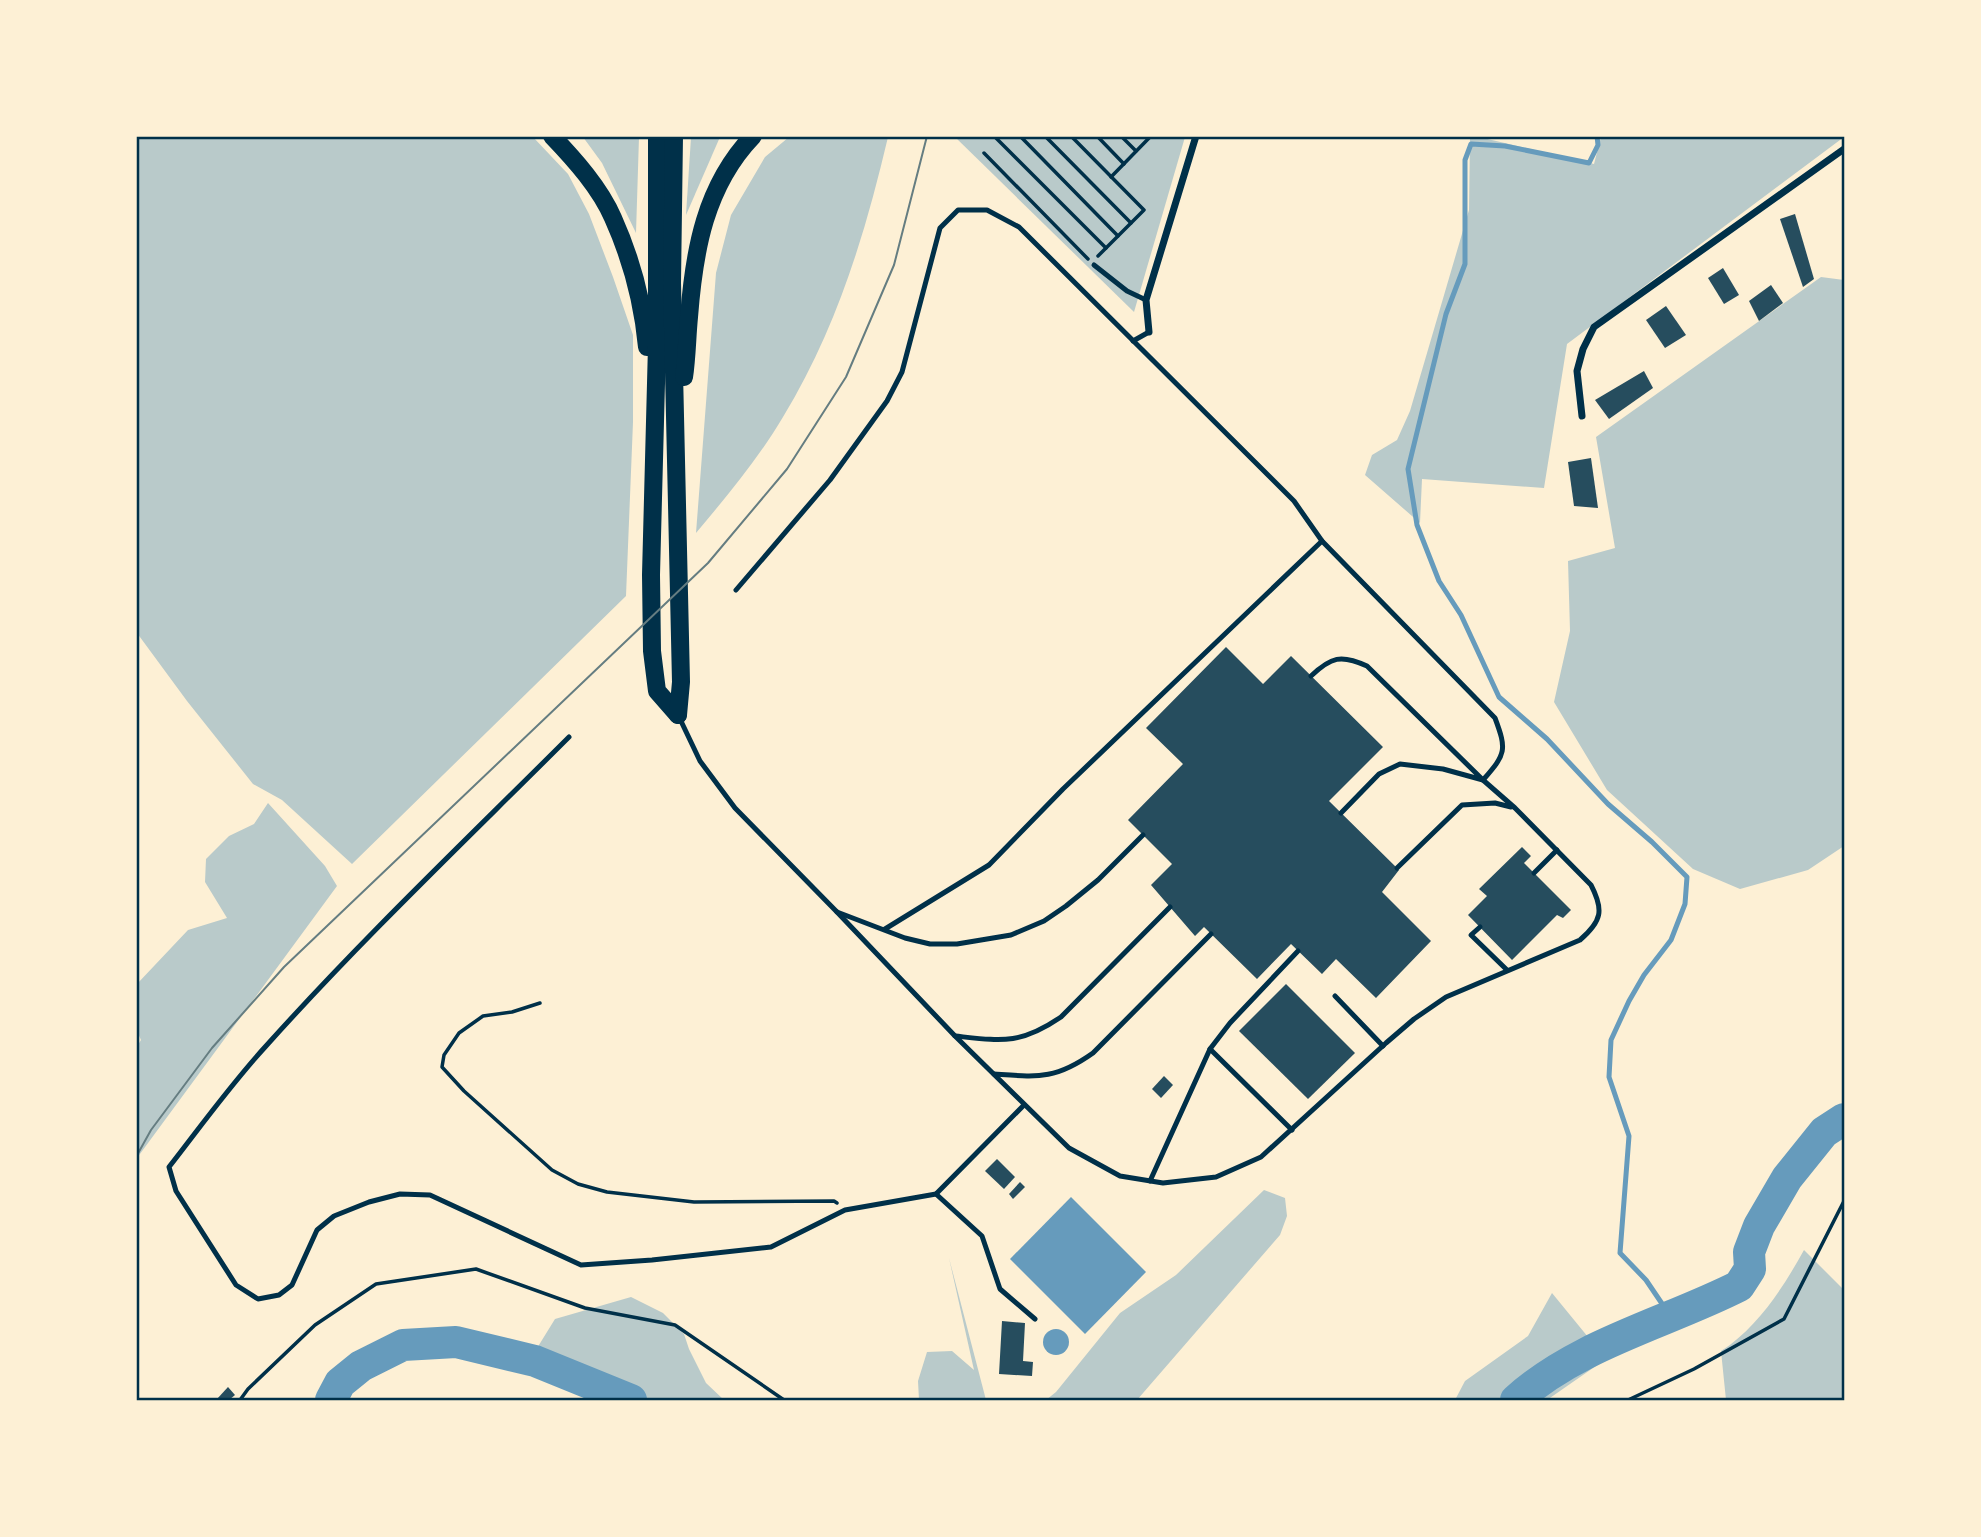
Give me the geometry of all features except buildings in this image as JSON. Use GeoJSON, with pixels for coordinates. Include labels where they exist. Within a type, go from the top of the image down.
{"type":"FeatureCollection","features":[{"type":"Feature","properties":{"kind":"highway"},"geometry":{"type":"LineString","coordinates":[[552,136],[586,174],[613,217],[644,315],[655,403]]}},
{"type":"Feature","properties":{"kind":"highway"},"geometry":{"type":"LineString","coordinates":[[657,136],[652,651],[657,691],[678,715]]}},
{"type":"Feature","properties":{"kind":"highway"},"geometry":{"type":"LineString","coordinates":[[674,136],[672,284],[681,682],[678,715]]}},
{"type":"Feature","properties":{"kind":"highway"},"geometry":{"type":"LineString","coordinates":[[675,411],[684,375],[694,264],[708,206],[737,153],[753,136]]}},
{"type":"Feature","properties":{"kind":"street"},"geometry":{"type":"LineString","coordinates":[[1149,332],[1146,300],[1196,136]]}},
{"type":"Feature","properties":{"kind":"street"},"geometry":{"type":"LineString","coordinates":[[1582,416],[1577,371],[1583,349],[1594,327],[1844,149]]}},
{"type":"Feature","properties":{"kind":"lane"},"geometry":{"type":"LineString","coordinates":[[736,590],[830,480],[887,401],[902,372],[940,228],[958,210],[988,210],[1019,227],[1294,501],[1322,541],[1495,718],[1504,743],[1500,762],[1483,780]]}},
{"type":"Feature","properties":{"kind":"lane"},"geometry":{"type":"LineString","coordinates":[[1093,263],[1127,291],[1146,300]]}},
{"type":"Feature","properties":{"kind":"lane"},"geometry":{"type":"LineString","coordinates":[[1133,341],[1149,332]]}},
{"type":"Feature","properties":{"kind":"lane"},"geometry":{"type":"LineString","coordinates":[[885,929],[989,865],[1063,789],[1322,541]]}},
{"type":"Feature","properties":{"kind":"lane"},"geometry":{"type":"LineString","coordinates":[[678,715],[700,761],[735,808],[1024,1105],[1069,1148],[1120,1176],[1163,1184],[1216,1177],[1261,1157],[1414,1019],[1446,997],[1580,940],[1593,929],[1601,913],[1591,885],[1367,666],[1354,660],[1339,658],[1326,661],[1311,676]]}},
{"type":"Feature","properties":{"kind":"lane"},"geometry":{"type":"LineString","coordinates":[[569,737],[266,1045],[169,1167],[176,1191],[236,1285],[258,1298],[279,1295],[292,1286],[317,1230],[334,1216],[369,1202],[400,1194],[430,1195],[581,1265],[771,1247],[845,1210],[936,1194],[1024,1105]]}},
{"type":"Feature","properties":{"kind":"lane"},"geometry":{"type":"LineString","coordinates":[[1341,813],[1379,774],[1400,764],[1443,769],[1483,780]]}},
{"type":"Feature","properties":{"kind":"lane"},"geometry":{"type":"LineString","coordinates":[[1397,868],[1462,805],[1495,803],[1515,808]]}},
{"type":"Feature","properties":{"kind":"lane"},"geometry":{"type":"LineString","coordinates":[[837,912],[930,944],[957,944],[1011,935],[1044,920],[1066,906],[1098,880],[1143,835]]}},
{"type":"Feature","properties":{"kind":"lane"},"geometry":{"type":"LineString","coordinates":[[1534,873],[1557,850]]}},
{"type":"Feature","properties":{"kind":"lane"},"geometry":{"type":"LineString","coordinates":[[955,1035],[1010,1040],[1025,1038],[1044,1029],[1061,1017],[1170,907]]}},
{"type":"Feature","properties":{"kind":"lane"},"geometry":{"type":"LineString","coordinates":[[1480,927],[1472,935],[1507,970]]}},
{"type":"Feature","properties":{"kind":"lane"},"geometry":{"type":"LineString","coordinates":[[993,1073],[1040,1077],[1074,1067],[1093,1053],[1210,934]]}},
{"type":"Feature","properties":{"kind":"lane"},"geometry":{"type":"LineString","coordinates":[[1150,1181],[1210,1049],[1230,1023],[1298,951]]}},
{"type":"Feature","properties":{"kind":"lane"},"geometry":{"type":"LineString","coordinates":[[1335,996],[1383,1046]]}},
{"type":"Feature","properties":{"kind":"lane"},"geometry":{"type":"LineString","coordinates":[[1210,1049],[1292,1130]]}},
{"type":"Feature","properties":{"kind":"lane"},"geometry":{"type":"LineString","coordinates":[[936,1194],[982,1236],[1000,1289],[1035,1319]]}},
{"type":"Feature","properties":{"kind":"path"},"geometry":{"type":"LineString","coordinates":[[994,136],[1106,248]]}},
{"type":"Feature","properties":{"kind":"path"},"geometry":{"type":"LineString","coordinates":[[1020,136],[1118,236]]}},
{"type":"Feature","properties":{"kind":"path"},"geometry":{"type":"LineString","coordinates":[[1045,136],[1131,223]]}},
{"type":"Feature","properties":{"kind":"path"},"geometry":{"type":"LineString","coordinates":[[984,153],[1093,263],[1144,210],[1071,136]]}},
{"type":"Feature","properties":{"kind":"path"},"geometry":{"type":"LineString","coordinates":[[1097,136],[1124,164]]}},
{"type":"Feature","properties":{"kind":"path"},"geometry":{"type":"LineString","coordinates":[[1121,136],[1136,151]]}},
{"type":"Feature","properties":{"kind":"path"},"geometry":{"type":"LineString","coordinates":[[1111,177],[1149,137]]}},
{"type":"Feature","properties":{"kind":"path"},"geometry":{"type":"LineString","coordinates":[[541,1003],[512,1012],[483,1016],[459,1033],[444,1055],[442,1067],[464,1091],[552,1170],[578,1184],[607,1192],[694,1202],[834,1201],[845,1210]]}},
{"type":"Feature","properties":{"kind":"path"},"geometry":{"type":"LineString","coordinates":[[1628,1401],[1694,1369],[1784,1319],[1844,1201]]}},
{"type":"Feature","properties":{"kind":"path"},"geometry":{"type":"LineString","coordinates":[[240,1401],[248,1389],[315,1325],[376,1284],[476,1269],[585,1308],[675,1325],[784,1401]]}},
{"type":"Feature","properties":{"kind":"shaded area"},"geometry":{"type":"Polygon","coordinates":[[[136,137],[533,137],[568,174],[589,214],[633,335],[633,422],[626,596],[352,864],[282,800],[253,784],[137,633],[136,137]]]}},
{"type":"Feature","properties":{"kind":"shaded area"},"geometry":{"type":"Polygon","coordinates":[[[583,137],[639,137],[636,233],[602,163],[583,137]]]}},
{"type":"Feature","properties":{"kind":"shaded area"},"geometry":{"type":"Polygon","coordinates":[[[691,137],[720,137],[686,215],[691,137]]]}},
{"type":"Feature","properties":{"kind":"shaded area"},"geometry":{"type":"Polygon","coordinates":[[[789,137],[888,137],[859,246],[819,350],[802,384],[763,448],[696,533],[716,273],[731,215],[765,157],[789,137]]]}},
{"type":"Feature","properties":{"kind":"shaded area"},"geometry":{"type":"Polygon","coordinates":[[[955,137],[1185,137],[1134,312],[955,137]]]}},
{"type":"Feature","properties":{"kind":"shaded area"},"geometry":{"type":"Polygon","coordinates":[[[1470,137],[1594,164],[1601,137],[1844,137],[1567,344],[1544,488],[1422,479],[1420,523],[1365,475],[1372,455],[1397,440],[1410,411],[1469,210],[1470,137]]]}},
{"type":"Feature","properties":{"kind":"shaded area"},"geometry":{"type":"Polygon","coordinates":[[[1821,277],[1844,280],[1844,846],[1808,870],[1740,889],[1693,869],[1607,790],[1554,702],[1570,631],[1568,561],[1615,548],[1596,437],[1821,277]]]}},
{"type":"Feature","properties":{"kind":"shaded area"},"geometry":{"type":"Polygon","coordinates":[[[268,803],[325,866],[337,886],[137,1158],[136,1048],[141,1040],[137,1031],[137,984],[188,930],[227,918],[205,882],[206,859],[229,836],[254,824],[268,803]]]}},
{"type":"Feature","properties":{"kind":"shaded area"},"geometry":{"type":"Polygon","coordinates":[[[1264,1190],[1285,1198],[1287,1216],[1280,1235],[1137,1400],[1046,1400],[1056,1392],[1120,1313],[1176,1275],[1264,1190]]]}},
{"type":"Feature","properties":{"kind":"shaded area"},"geometry":{"type":"Polygon","coordinates":[[[1804,1250],[1844,1290],[1844,1400],[1726,1400],[1721,1351],[1758,1319],[1804,1250]]]}},
{"type":"Feature","properties":{"kind":"shaded area"},"geometry":{"type":"Polygon","coordinates":[[[949,1258],[986,1400],[919,1400],[918,1381],[927,1352],[952,1351],[974,1370],[949,1258]]]}},
{"type":"Feature","properties":{"kind":"shaded area"},"geometry":{"type":"Polygon","coordinates":[[[1552,1293],[1606,1359],[1547,1400],[1455,1400],[1465,1381],[1528,1336],[1552,1293]]]}},
{"type":"Feature","properties":{"kind":"shaded area"},"geometry":{"type":"Polygon","coordinates":[[[631,1297],[663,1313],[684,1334],[706,1383],[724,1400],[612,1400],[554,1382],[526,1366],[555,1319],[631,1297]]]}},
{"type":"Feature","properties":{"kind":"water"},"geometry":{"type":"Polygon","coordinates":[[[1071,1197],[1146,1272],[1085,1334],[1010,1259],[1071,1197]]]}},
{"type":"Feature","properties":{"kind":"water"},"geometry":{"type":"Polygon","coordinates":[[[1056,1329],[1066,1332],[1069,1342],[1066,1352],[1056,1355],[1046,1352],[1043,1342],[1046,1332],[1056,1329]]]}},
{"type":"Feature","properties":{"kind":"waterway"},"geometry":{"type":"LineString","coordinates":[[1597,136],[1598,145],[1589,163],[1505,146],[1471,144],[1465,160],[1465,264],[1446,314],[1408,469],[1417,525],[1439,581],[1461,615],[1499,697],[1547,739],[1608,804],[1687,877],[1685,904],[1671,940],[1644,975],[1611,1040],[1609,1077],[1629,1136],[1620,1253],[1646,1280],[1671,1317]]}},
{"type":"Feature","properties":{"kind":"waterway"},"geometry":{"type":"LineString","coordinates":[[1516,1400],[1540,1381],[1595,1349],[1739,1286],[1750,1269],[1749,1252],[1759,1226],[1787,1178],[1824,1132],[1844,1119]]}},
{"type":"Feature","properties":{"kind":"waterway"},"geometry":{"type":"LineString","coordinates":[[331,1400],[340,1383],[361,1366],[403,1345],[456,1342],[535,1361],[631,1400]]}},
{"type":"Feature","properties":{"kind":"tram line"},"geometry":{"type":"LineString","coordinates":[[136,1157],[151,1130],[212,1048],[284,967],[708,563],[787,469],[846,377],[894,265],[927,136]]}}]}
